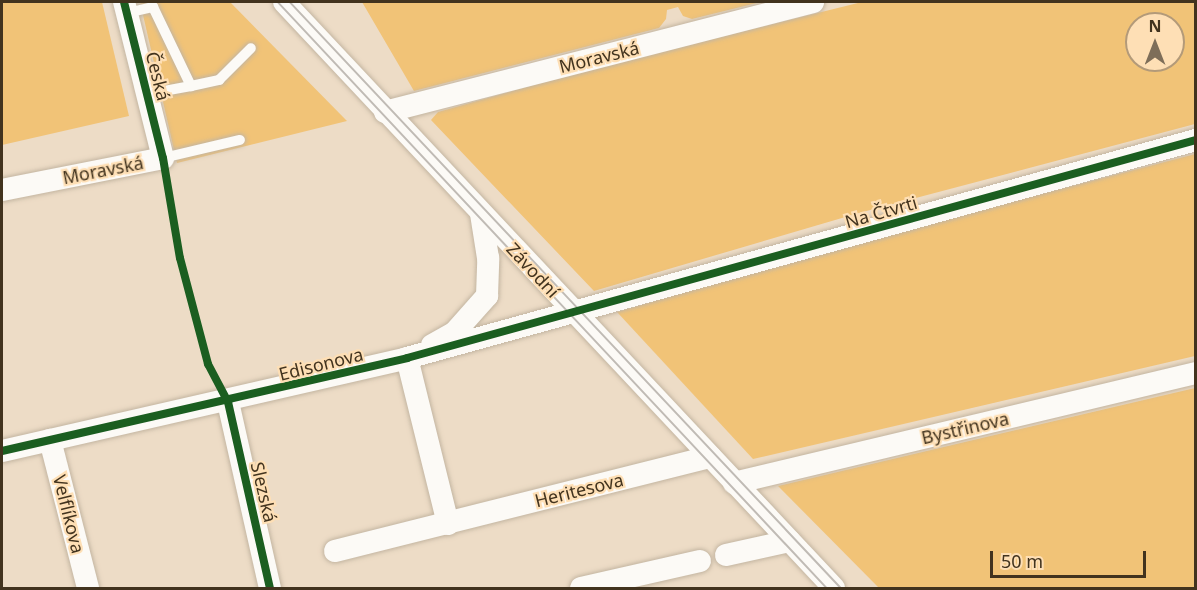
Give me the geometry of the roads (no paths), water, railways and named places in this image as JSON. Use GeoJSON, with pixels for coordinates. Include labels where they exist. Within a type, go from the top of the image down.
{"type":"FeatureCollection","features":[{"type":"Feature","properties":{"kind":"street","name":"Závodní"},"geometry":{"type":"LineString","coordinates":[[284,2],[834,588]]}},
{"type":"Feature","properties":{"kind":"street","name":"Moravská"},"geometry":{"type":"LineString","coordinates":[[385,112],[813,2]]}},
{"type":"Feature","properties":{"kind":"street","name":"Česká"},"geometry":{"type":"LineString","coordinates":[[125,7],[163,158]]}},
{"type":"Feature","properties":{"kind":"street","name":"Na Čtvrti"},"geometry":{"type":"LineString","coordinates":[[575,314],[1196,140]]}},
{"type":"Feature","properties":{"kind":"street","name":"Moravská"},"geometry":{"type":"LineString","coordinates":[[2,190],[163,158]]}},
{"type":"Feature","properties":{"kind":"street","name":"Edisonova"},"geometry":{"type":"LineString","coordinates":[[407,358],[454,333],[487,296],[488,258],[481,214]]}},
{"type":"Feature","properties":{"kind":"street","name":"Edisonova"},"geometry":{"type":"LineString","coordinates":[[2,451],[228,402],[575,314]]}},
{"type":"Feature","properties":{"kind":"street"},"geometry":{"type":"LineString","coordinates":[[407,358],[448,524]]}},
{"type":"Feature","properties":{"kind":"street","name":"Bystřinova"},"geometry":{"type":"LineString","coordinates":[[734,483],[1196,373]]}},
{"type":"Feature","properties":{"kind":"street","name":"Slezská"},"geometry":{"type":"LineString","coordinates":[[228,402],[270,588]]}},
{"type":"Feature","properties":{"kind":"street","name":"Velflíkova"},"geometry":{"type":"LineString","coordinates":[[50,440],[88,588]]}},
{"type":"Feature","properties":{"kind":"street","name":"Heritesova"},"geometry":{"type":"LineString","coordinates":[[335,551],[710,457]]}},
{"type":"Feature","properties":{"kind":"street"},"geometry":{"type":"LineString","coordinates":[[726,555],[789,541]]}},
{"type":"Feature","properties":{"kind":"street"},"geometry":{"type":"LineString","coordinates":[[581,588],[700,561]]}},
{"type":"Feature","properties":{"kind":"lane"},"geometry":{"type":"LineString","coordinates":[[125,7],[153,7],[191,86]]}},
{"type":"Feature","properties":{"kind":"lane"},"geometry":{"type":"LineString","coordinates":[[147,94],[219,80],[251,48]]}},
{"type":"Feature","properties":{"kind":"lane","name":"Moravská"},"geometry":{"type":"LineString","coordinates":[[163,158],[240,140]]}},
{"type":"Feature","properties":{"kind":"tram line"},"geometry":{"type":"LineString","coordinates":[[278,2],[827,588]]}},
{"type":"Feature","properties":{"kind":"tram line"},"geometry":{"type":"LineString","coordinates":[[290,2],[841,588]]}}]}
